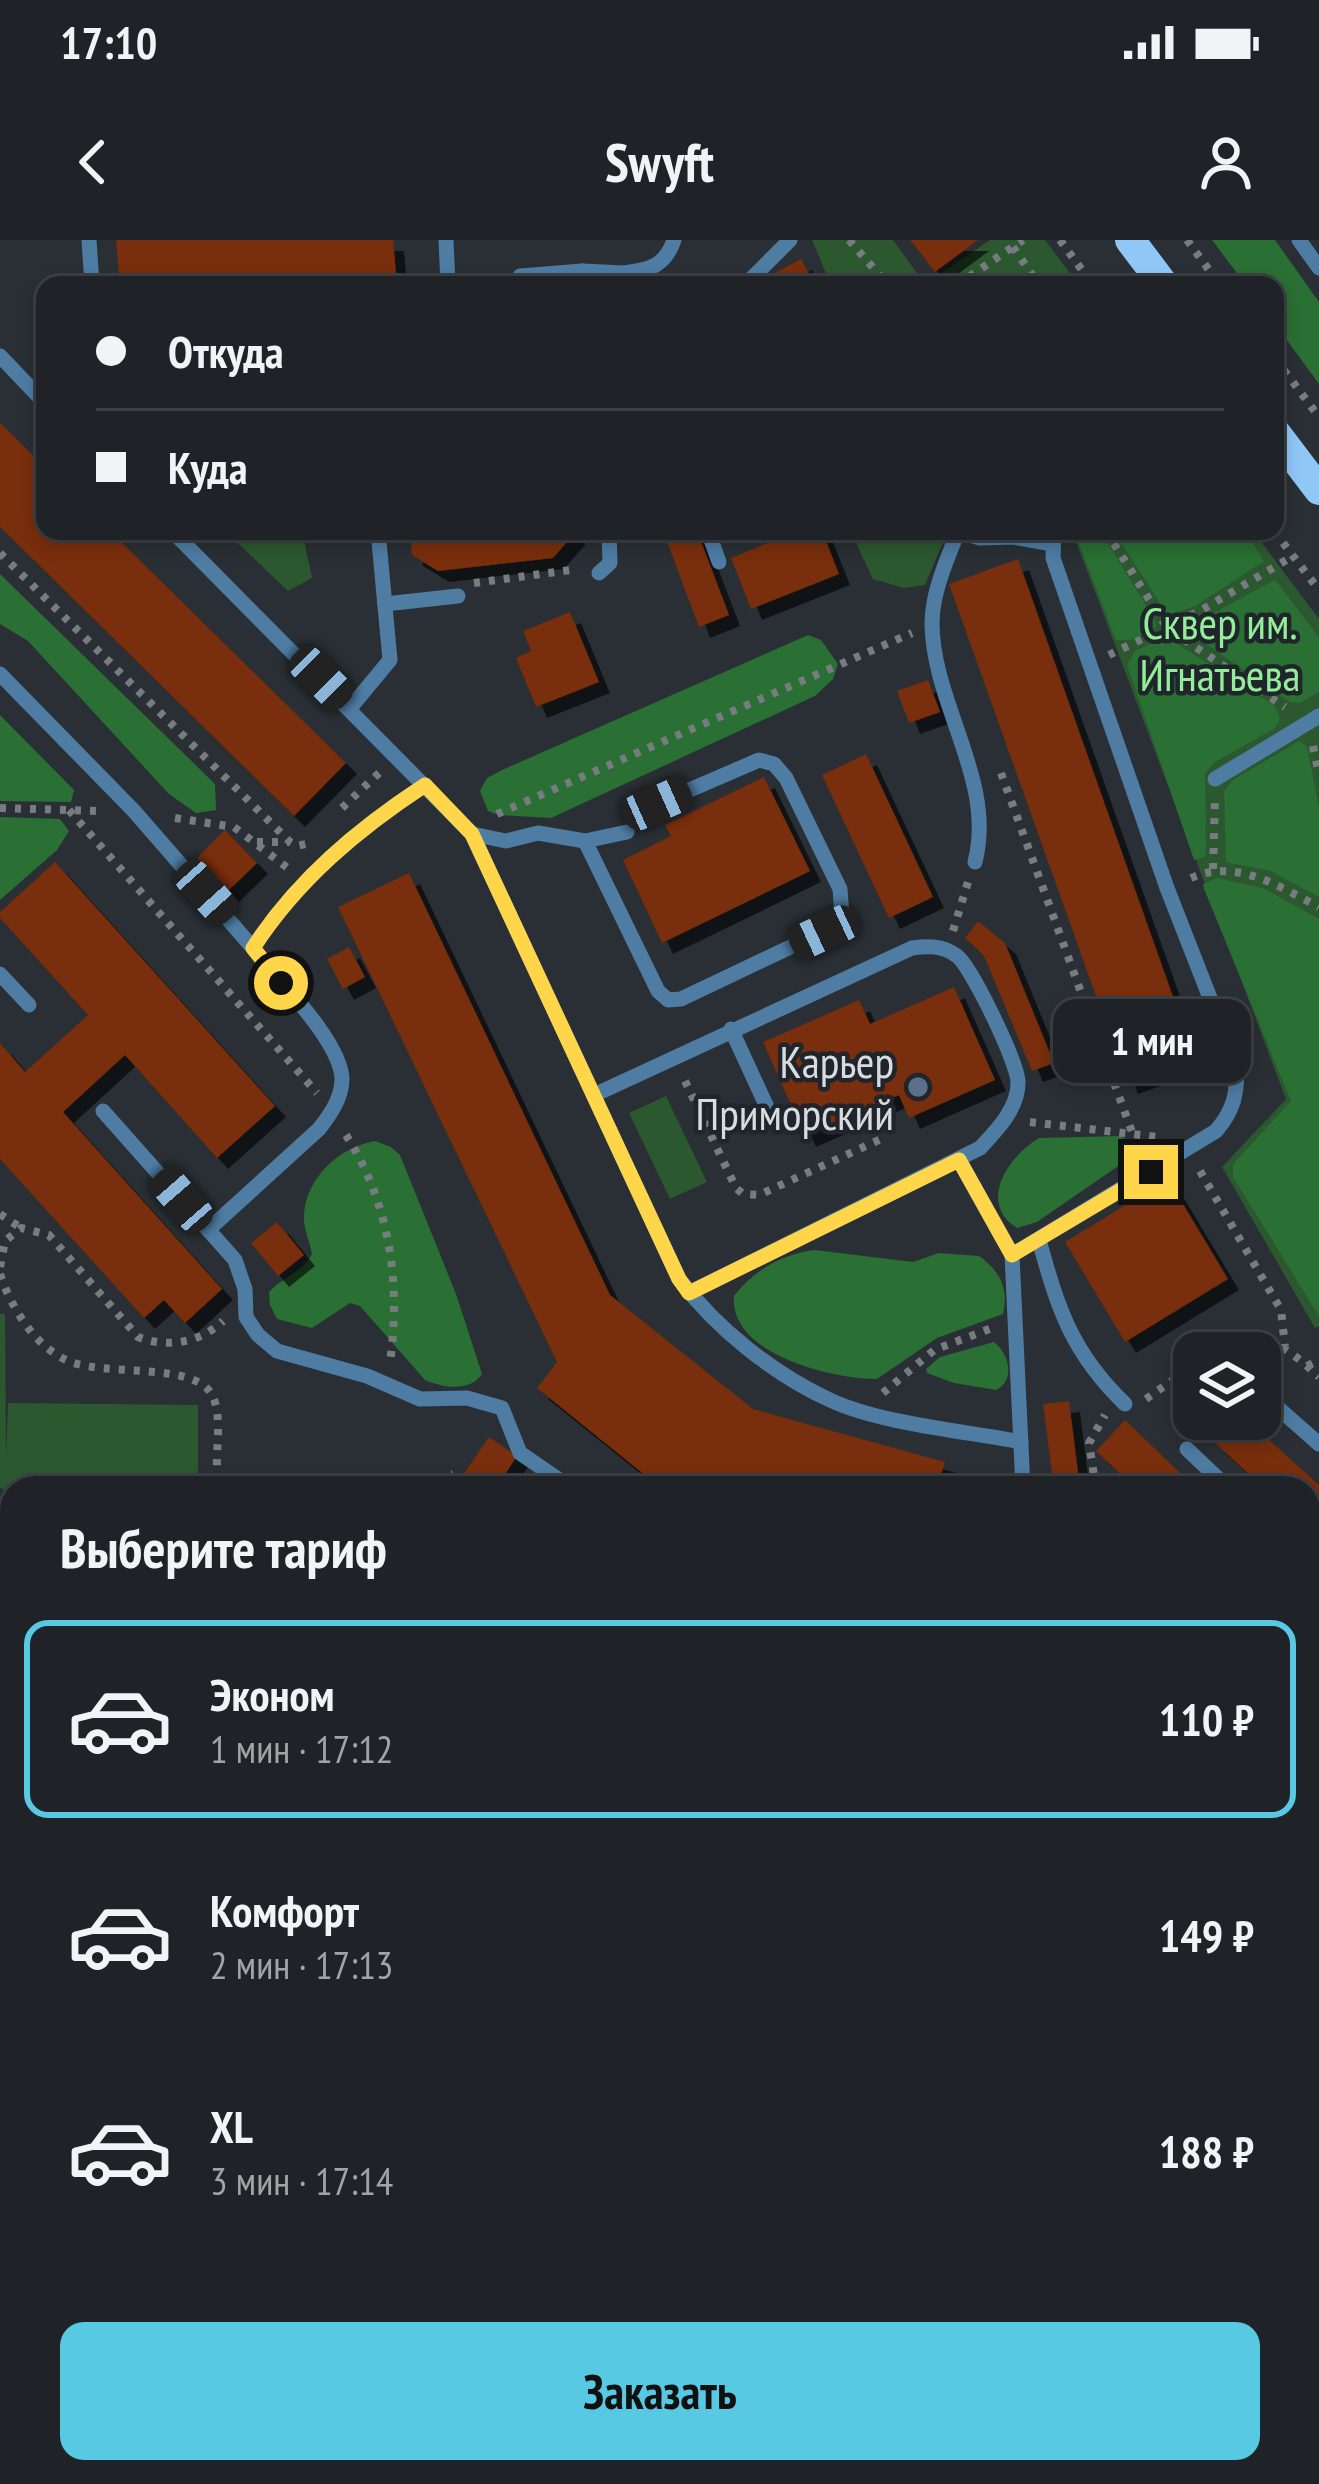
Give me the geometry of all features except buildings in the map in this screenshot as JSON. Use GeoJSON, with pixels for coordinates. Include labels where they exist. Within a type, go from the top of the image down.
{"type":"FeatureCollection","features":[{"type":"Feature","properties":{"kind":"main road"},"geometry":{"type":"LineString","coordinates":[[1130,240],[1157,276]]}},
{"type":"Feature","properties":{"kind":"main road"},"geometry":{"type":"LineString","coordinates":[[1284,444],[1319,490]]}},
{"type":"Feature","properties":{"kind":"lane"},"geometry":{"type":"LineString","coordinates":[[89,240],[91,276]]}},
{"type":"Feature","properties":{"kind":"lane"},"geometry":{"type":"LineString","coordinates":[[446,240],[448,276]]}},
{"type":"Feature","properties":{"kind":"lane"},"geometry":{"type":"LineString","coordinates":[[634,276],[651,270],[668,254],[674,240]]}},
{"type":"Feature","properties":{"kind":"lane"},"geometry":{"type":"LineString","coordinates":[[754,276],[790,240]]}},
{"type":"Feature","properties":{"kind":"lane"},"geometry":{"type":"LineString","coordinates":[[1299,240],[1319,268]]}},
{"type":"Feature","properties":{"kind":"lane"},"geometry":{"type":"LineString","coordinates":[[0,356],[36,394]]}},
{"type":"Feature","properties":{"kind":"lane"},"geometry":{"type":"LineString","coordinates":[[181,540],[472,834],[689,1293],[725,1330],[831,1401],[1021,1442]]}},
{"type":"Feature","properties":{"kind":"lane"},"geometry":{"type":"LineString","coordinates":[[351,707],[390,660],[379,540]]}},
{"type":"Feature","properties":{"kind":"lane"},"geometry":{"type":"LineString","coordinates":[[594,570],[610,563],[609,540]]}},
{"type":"Feature","properties":{"kind":"lane"},"geometry":{"type":"LineString","coordinates":[[711,540],[719,562]]}},
{"type":"Feature","properties":{"kind":"lane"},"geometry":{"type":"LineString","coordinates":[[954,540],[932,624],[981,821],[975,862]]}},
{"type":"Feature","properties":{"kind":"lane"},"geometry":{"type":"LineString","coordinates":[[1012,1255],[1216,1131],[1232,1112],[1238,1067],[1167,888],[1053,558],[1054,540]]}},
{"type":"Feature","properties":{"kind":"lane"},"geometry":{"type":"LineString","coordinates":[[385,604],[455,591]]}},
{"type":"Feature","properties":{"kind":"lane"},"geometry":{"type":"LineString","coordinates":[[0,674],[134,811],[338,1054],[342,1079],[332,1112],[303,1145],[208,1230]]}},
{"type":"Feature","properties":{"kind":"lane"},"geometry":{"type":"LineString","coordinates":[[1215,779],[1313,719]]}},
{"type":"Feature","properties":{"kind":"lane"},"geometry":{"type":"LineString","coordinates":[[585,841],[658,991],[668,1000],[681,999],[824,932],[842,916],[840,889],[786,778],[774,764],[759,760],[657,804]]}},
{"type":"Feature","properties":{"kind":"lane"},"geometry":{"type":"LineString","coordinates":[[253,948],[280,909],[336,851],[425,785]]}},
{"type":"Feature","properties":{"kind":"lane"},"geometry":{"type":"LineString","coordinates":[[472,834],[506,841],[538,832],[585,841],[627,832]]}},
{"type":"Feature","properties":{"kind":"lane"},"geometry":{"type":"LineString","coordinates":[[594,1095],[912,948],[947,950],[962,958],[972,974],[1019,1082],[1004,1119],[980,1148],[689,1293]]}},
{"type":"Feature","properties":{"kind":"lane"},"geometry":{"type":"LineString","coordinates":[[0,974],[29,1005]]}},
{"type":"Feature","properties":{"kind":"lane"},"geometry":{"type":"LineString","coordinates":[[731,1029],[772,1118]]}},
{"type":"Feature","properties":{"kind":"lane"},"geometry":{"type":"LineString","coordinates":[[103,1111],[236,1260],[245,1289],[246,1318],[257,1335],[277,1351],[420,1399],[467,1398],[502,1408],[520,1453],[554,1476]]}},
{"type":"Feature","properties":{"kind":"lane"},"geometry":{"type":"LineString","coordinates":[[959,1160],[1012,1255],[1022,1476]]}},
{"type":"Feature","properties":{"kind":"lane"},"geometry":{"type":"LineString","coordinates":[[1039,1240],[1072,1341],[1095,1376],[1125,1404]]}},
{"type":"Feature","properties":{"kind":"lane"},"geometry":{"type":"LineString","coordinates":[[1281,1411],[1319,1444]]}},
{"type":"Feature","properties":{"kind":"lane"},"geometry":{"type":"LineString","coordinates":[[1186,1449],[1215,1476]]}},
{"type":"Feature","properties":{"kind":"path"},"geometry":{"type":"LineString","coordinates":[[849,240],[880,276]]}},
{"type":"Feature","properties":{"kind":"path"},"geometry":{"type":"LineString","coordinates":[[969,276],[1023,240]]}},
{"type":"Feature","properties":{"kind":"path"},"geometry":{"type":"LineString","coordinates":[[1060,240],[1086,276]]}},
{"type":"Feature","properties":{"kind":"path"},"geometry":{"type":"LineString","coordinates":[[1187,240],[1213,276]]}},
{"type":"Feature","properties":{"kind":"path"},"geometry":{"type":"LineString","coordinates":[[1012,247],[1033,276]]}},
{"type":"Feature","properties":{"kind":"path"},"geometry":{"type":"LineString","coordinates":[[1284,370],[1319,417]]}},
{"type":"Feature","properties":{"kind":"path"},"geometry":{"type":"LineString","coordinates":[[1112,540],[1167,628],[1313,719],[1319,776]]}},
{"type":"Feature","properties":{"kind":"path"},"geometry":{"type":"LineString","coordinates":[[1281,540],[1319,590]]}},
{"type":"Feature","properties":{"kind":"path"},"geometry":{"type":"LineString","coordinates":[[0,553],[290,842]]}},
{"type":"Feature","properties":{"kind":"path"},"geometry":{"type":"LineString","coordinates":[[1143,639],[1293,556]]}},
{"type":"Feature","properties":{"kind":"path"},"geometry":{"type":"LineString","coordinates":[[455,591],[594,570]]}},
{"type":"Feature","properties":{"kind":"path"},"geometry":{"type":"LineString","coordinates":[[472,834],[501,812],[932,624]]}},
{"type":"Feature","properties":{"kind":"path"},"geometry":{"type":"LineString","coordinates":[[336,814],[397,755]]}},
{"type":"Feature","properties":{"kind":"path"},"geometry":{"type":"LineString","coordinates":[[996,759],[1132,1132]]}},
{"type":"Feature","properties":{"kind":"path"},"geometry":{"type":"LineString","coordinates":[[1215,779],[1213,868],[1266,879],[1319,907]]}},
{"type":"Feature","properties":{"kind":"path"},"geometry":{"type":"LineString","coordinates":[[0,808],[134,811],[234,827],[292,872]]}},
{"type":"Feature","properties":{"kind":"path"},"geometry":{"type":"LineString","coordinates":[[69,810],[193,956],[260,1024],[332,1112],[358,1153],[378,1203],[397,1279],[387,1385]]}},
{"type":"Feature","properties":{"kind":"path"},"geometry":{"type":"LineString","coordinates":[[256,842],[302,846],[321,829]]}},
{"type":"Feature","properties":{"kind":"path"},"geometry":{"type":"LineString","coordinates":[[674,1058],[743,1194],[759,1195],[881,1139]]}},
{"type":"Feature","properties":{"kind":"path"},"geometry":{"type":"LineString","coordinates":[[1004,1119],[1132,1132],[1188,1150],[1281,1310],[1285,1346]]}},
{"type":"Feature","properties":{"kind":"path"},"geometry":{"type":"LineString","coordinates":[[0,1214],[21,1228],[49,1235],[138,1337],[149,1342],[207,1336],[244,1301]]}},
{"type":"Feature","properties":{"kind":"path"},"geometry":{"type":"LineString","coordinates":[[21,1228],[3,1238],[0,1271],[7,1294],[31,1331],[64,1360],[101,1370],[182,1375],[203,1383],[216,1403],[217,1471]]}},
{"type":"Feature","properties":{"kind":"path"},"geometry":{"type":"LineString","coordinates":[[862,1411],[934,1350],[970,1336]]}},
{"type":"Feature","properties":{"kind":"path"},"geometry":{"type":"LineString","coordinates":[[1281,1345],[1319,1377]]}},
{"type":"Feature","properties":{"kind":"path"},"geometry":{"type":"LineString","coordinates":[[1307,1366],[1319,1360]]}},
{"type":"Feature","properties":{"kind":"path"},"geometry":{"type":"LineString","coordinates":[[447,1476],[453,1474]]}},
{"type":"Feature","properties":{"kind":"green space"},"geometry":{"type":"Polygon","coordinates":[[[812,240],[893,240],[919,276],[827,276],[812,240]]]}},
{"type":"Feature","properties":{"kind":"green space"},"geometry":{"type":"Polygon","coordinates":[[[990,240],[1045,240],[1072,276],[938,276],[990,240]]]}},
{"type":"Feature","properties":{"kind":"green space"},"geometry":{"type":"Polygon","coordinates":[[[1212,240],[1275,240],[1319,302],[1319,384],[1284,336],[1284,276],[1239,276],[1212,240]]]}},
{"type":"Feature","properties":{"kind":"green space"},"geometry":{"type":"Polygon","coordinates":[[[234,540],[304,540],[312,578],[288,591],[234,540]]]}},
{"type":"Feature","properties":{"kind":"green space"},"geometry":{"type":"Polygon","coordinates":[[[858,540],[944,540],[925,585],[904,588],[873,579],[858,540]]]}},
{"type":"Feature","properties":{"kind":"green space","name":"Cквер им. Игнатьева"},"geometry":{"type":"Polygon","coordinates":[[[1076,540],[1260,540],[1319,619],[1319,1326],[1315,1328],[1222,1167],[1286,1099],[1076,540]]]}},
{"type":"Feature","properties":{"kind":"green space"},"geometry":{"type":"Polygon","coordinates":[[[1106,540],[1156,627],[1130,640],[1116,640],[1078,541],[1106,540]]]}},
{"type":"Feature","properties":{"kind":"green space"},"geometry":{"type":"Polygon","coordinates":[[[1120,540],[1251,540],[1264,561],[1195,606],[1168,616],[1120,540]]]}},
{"type":"Feature","properties":{"kind":"green space"},"geometry":{"type":"Polygon","coordinates":[[[0,574],[215,784],[216,810],[196,813],[169,794],[28,641],[0,624],[0,574]]]}},
{"type":"Feature","properties":{"kind":"green space"},"geometry":{"type":"Polygon","coordinates":[[[1275,580],[1319,637],[1319,692],[1300,703],[1290,702],[1184,629],[1275,580]]]}},
{"type":"Feature","properties":{"kind":"green space"},"geometry":{"type":"Polygon","coordinates":[[[808,635],[821,640],[838,664],[833,679],[815,696],[551,818],[488,811],[480,791],[487,778],[808,635]]]}},
{"type":"Feature","properties":{"kind":"green space"},"geometry":{"type":"Polygon","coordinates":[[[1166,637],[1274,705],[1280,718],[1275,728],[1215,762],[1205,773],[1205,857],[1194,860],[1127,665],[1135,651],[1166,637]]]}},
{"type":"Feature","properties":{"kind":"green space"},"geometry":{"type":"Polygon","coordinates":[[[0,715],[74,790],[71,802],[0,801],[0,715]]]}},
{"type":"Feature","properties":{"kind":"green space"},"geometry":{"type":"Polygon","coordinates":[[[1299,741],[1307,747],[1319,808],[1319,897],[1271,871],[1226,862],[1224,791],[1233,780],[1299,741]]]}},
{"type":"Feature","properties":{"kind":"green space"},"geometry":{"type":"Polygon","coordinates":[[[0,817],[60,819],[69,831],[57,850],[0,900],[0,817]]]}},
{"type":"Feature","properties":{"kind":"green space"},"geometry":{"type":"Polygon","coordinates":[[[1217,878],[1263,888],[1319,919],[1319,1316],[1233,1177],[1233,1164],[1291,1101],[1204,889],[1203,884],[1217,878]]]}},
{"type":"Feature","properties":{"kind":"green space"},"geometry":{"type":"Polygon","coordinates":[[[666,1096],[707,1182],[670,1199],[629,1113],[666,1096]]]}},
{"type":"Feature","properties":{"kind":"green space"},"geometry":{"type":"Polygon","coordinates":[[[1120,1136],[1130,1142],[1124,1162],[1037,1222],[1017,1228],[1005,1218],[999,1206],[1001,1180],[1017,1156],[1039,1138],[1120,1136]]]}},
{"type":"Feature","properties":{"kind":"green space"},"geometry":{"type":"Polygon","coordinates":[[[375,1141],[400,1155],[456,1294],[482,1374],[471,1384],[448,1386],[425,1380],[360,1306],[350,1303],[312,1328],[277,1319],[270,1305],[269,1292],[312,1254],[304,1215],[318,1177],[337,1157],[375,1141]]]}},
{"type":"Feature","properties":{"kind":"green space"},"geometry":{"type":"Polygon","coordinates":[[[815,1250],[913,1262],[939,1253],[979,1256],[1001,1281],[1003,1314],[937,1338],[877,1379],[810,1368],[765,1348],[748,1333],[737,1316],[734,1296],[770,1265],[815,1250]]]}},
{"type":"Feature","properties":{"kind":"green space"},"geometry":{"type":"Polygon","coordinates":[[[0,1314],[5,1314],[6,1461],[8,1403],[198,1405],[198,1476],[0,1476],[0,1314]]]}},
{"type":"Feature","properties":{"kind":"green space"},"geometry":{"type":"Polygon","coordinates":[[[994,1342],[1008,1367],[1006,1380],[996,1390],[927,1373],[940,1357],[994,1342]]]}},
{"type":"Feature","properties":{"kind":"place","name":"Карьер Приморский"},"geometry":{"type":"Point","coordinates":[918,1087]}},
{"type":"Feature","properties":{"kind":"route"},"geometry":{"type":"LineString","coordinates":[[281,983],[253,948],[280,909],[363,827],[425,785],[472,834],[689,1293],[959,1160],[1012,1255],[1151,1172]]}}]}
